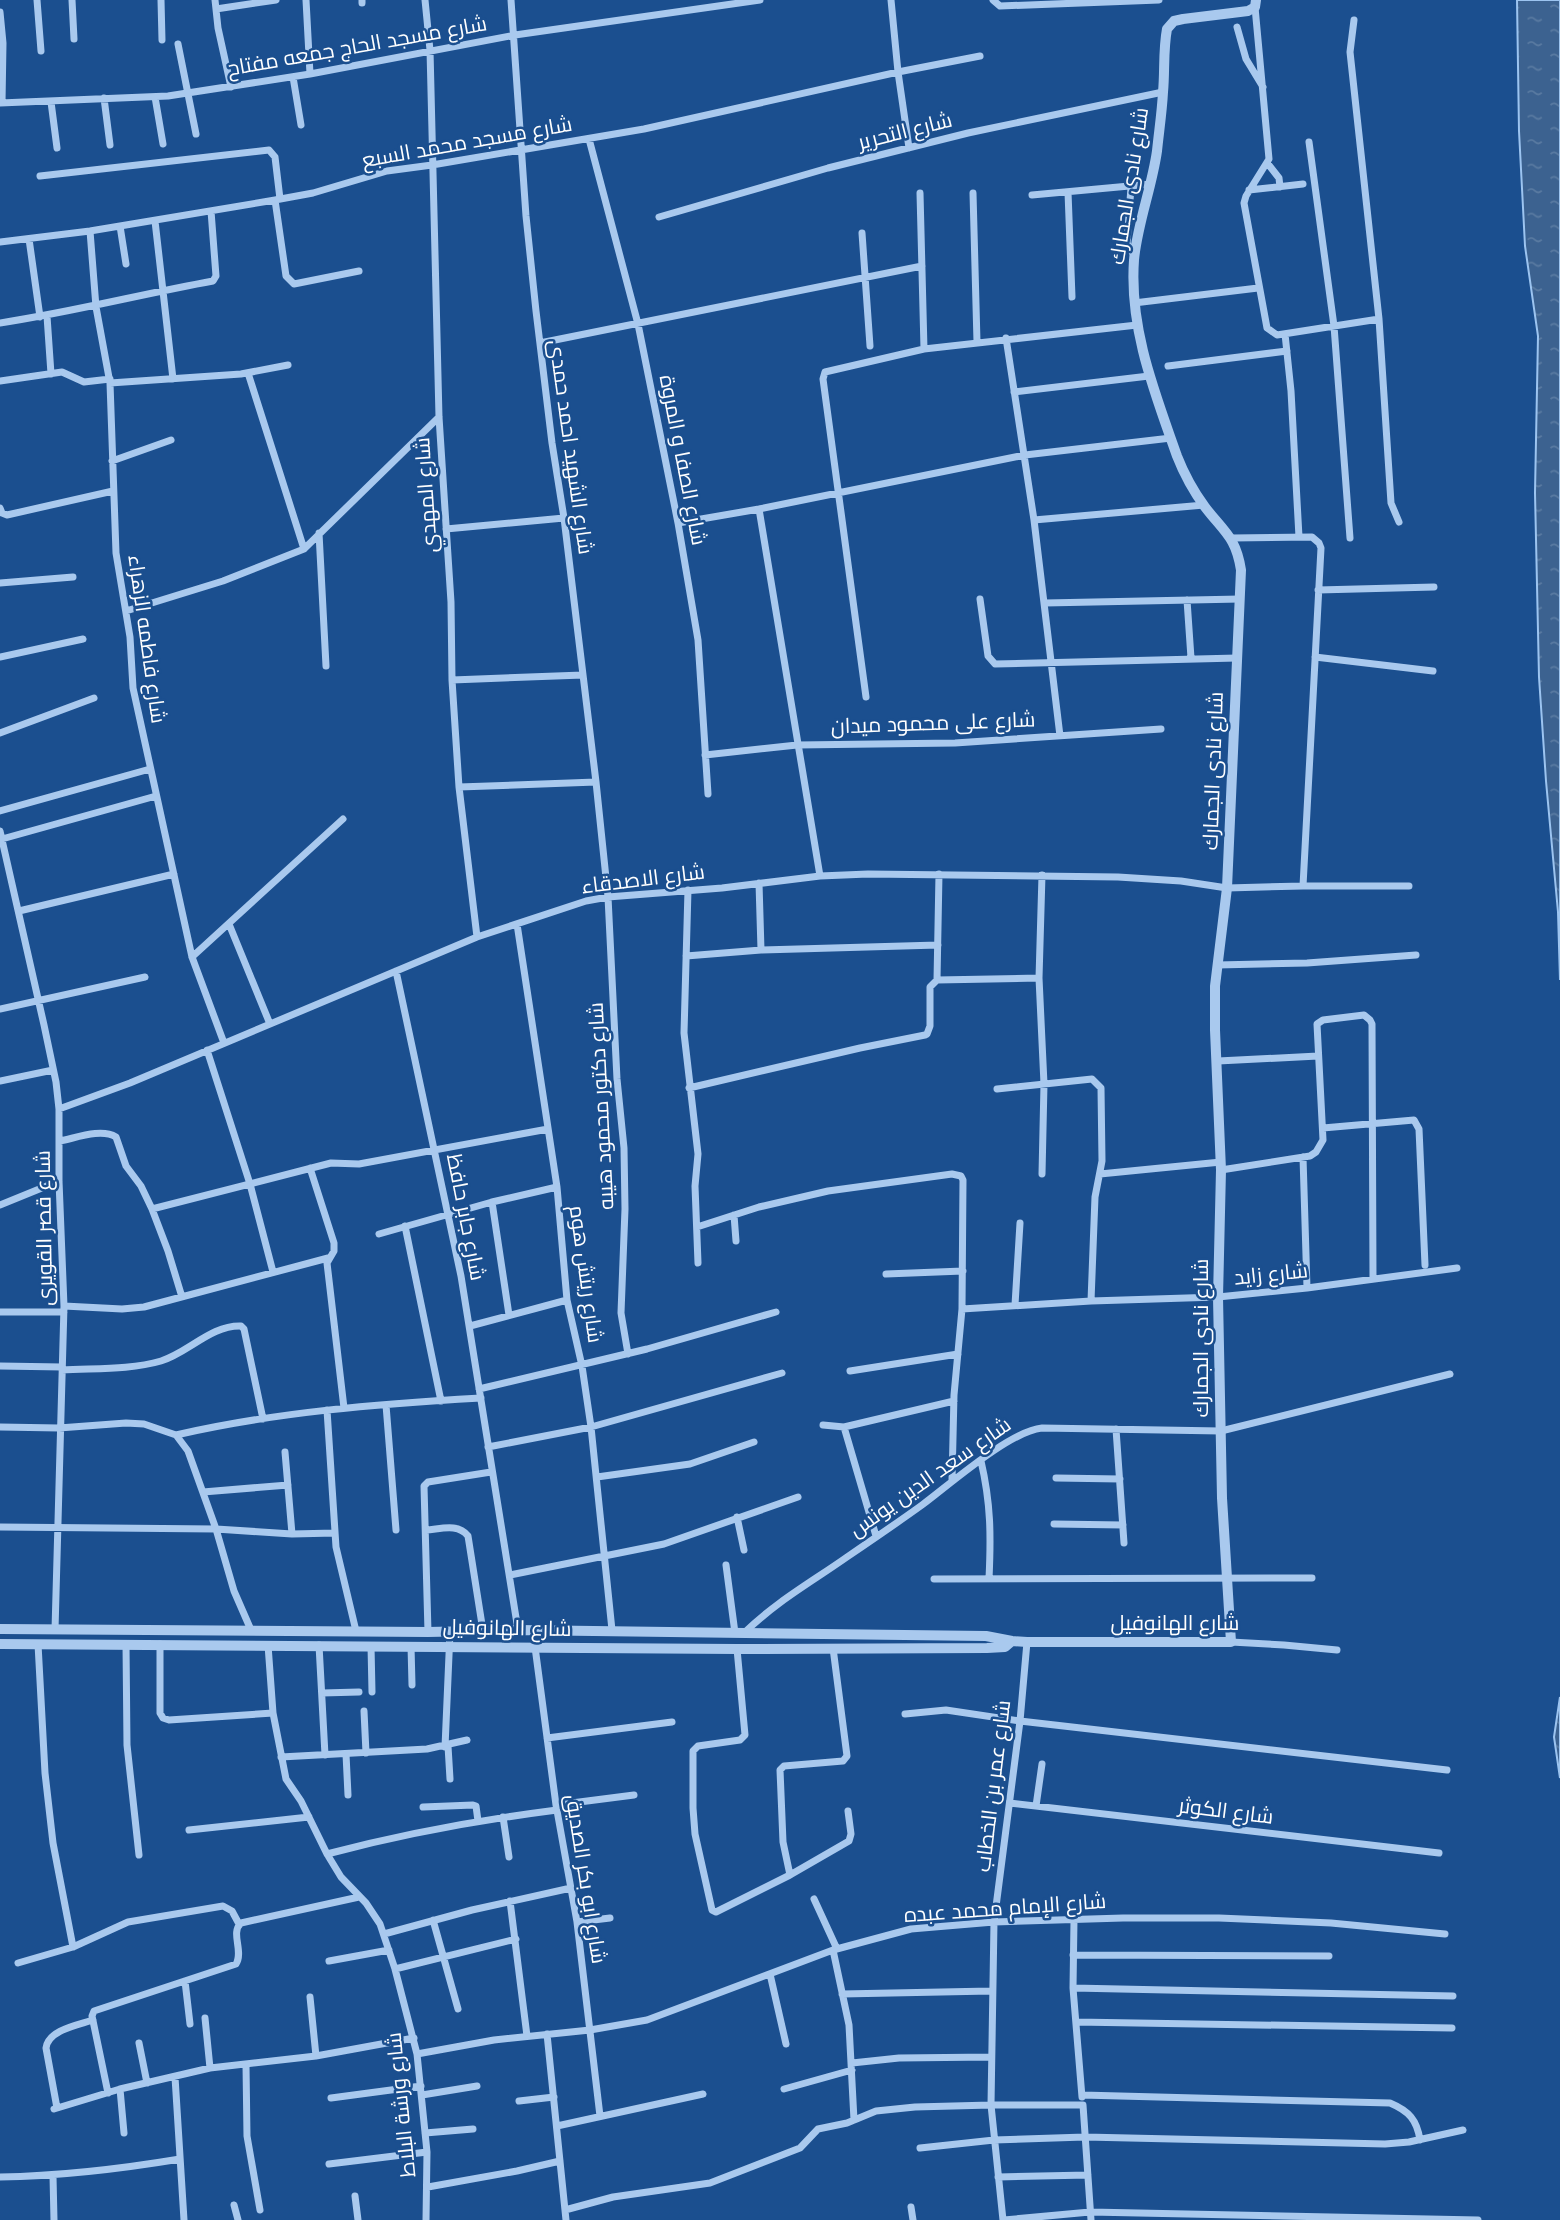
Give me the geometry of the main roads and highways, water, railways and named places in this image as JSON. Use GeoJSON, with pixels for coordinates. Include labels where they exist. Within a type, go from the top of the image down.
{"type":"FeatureCollection","features":[{"type":"Feature","properties":{"kind":"water"},"geometry":{"type":"Polygon","coordinates":[[[1517,0],[1560,0],[1560,980],[1558,912],[1539,677],[1535,493],[1538,336],[1525,246],[1519,131],[1517,0]]]}},
{"type":"Feature","properties":{"kind":"water"},"geometry":{"type":"Polygon","coordinates":[[[1560,1697],[1560,1778],[1554,1737],[1560,1697]]]}}]}
